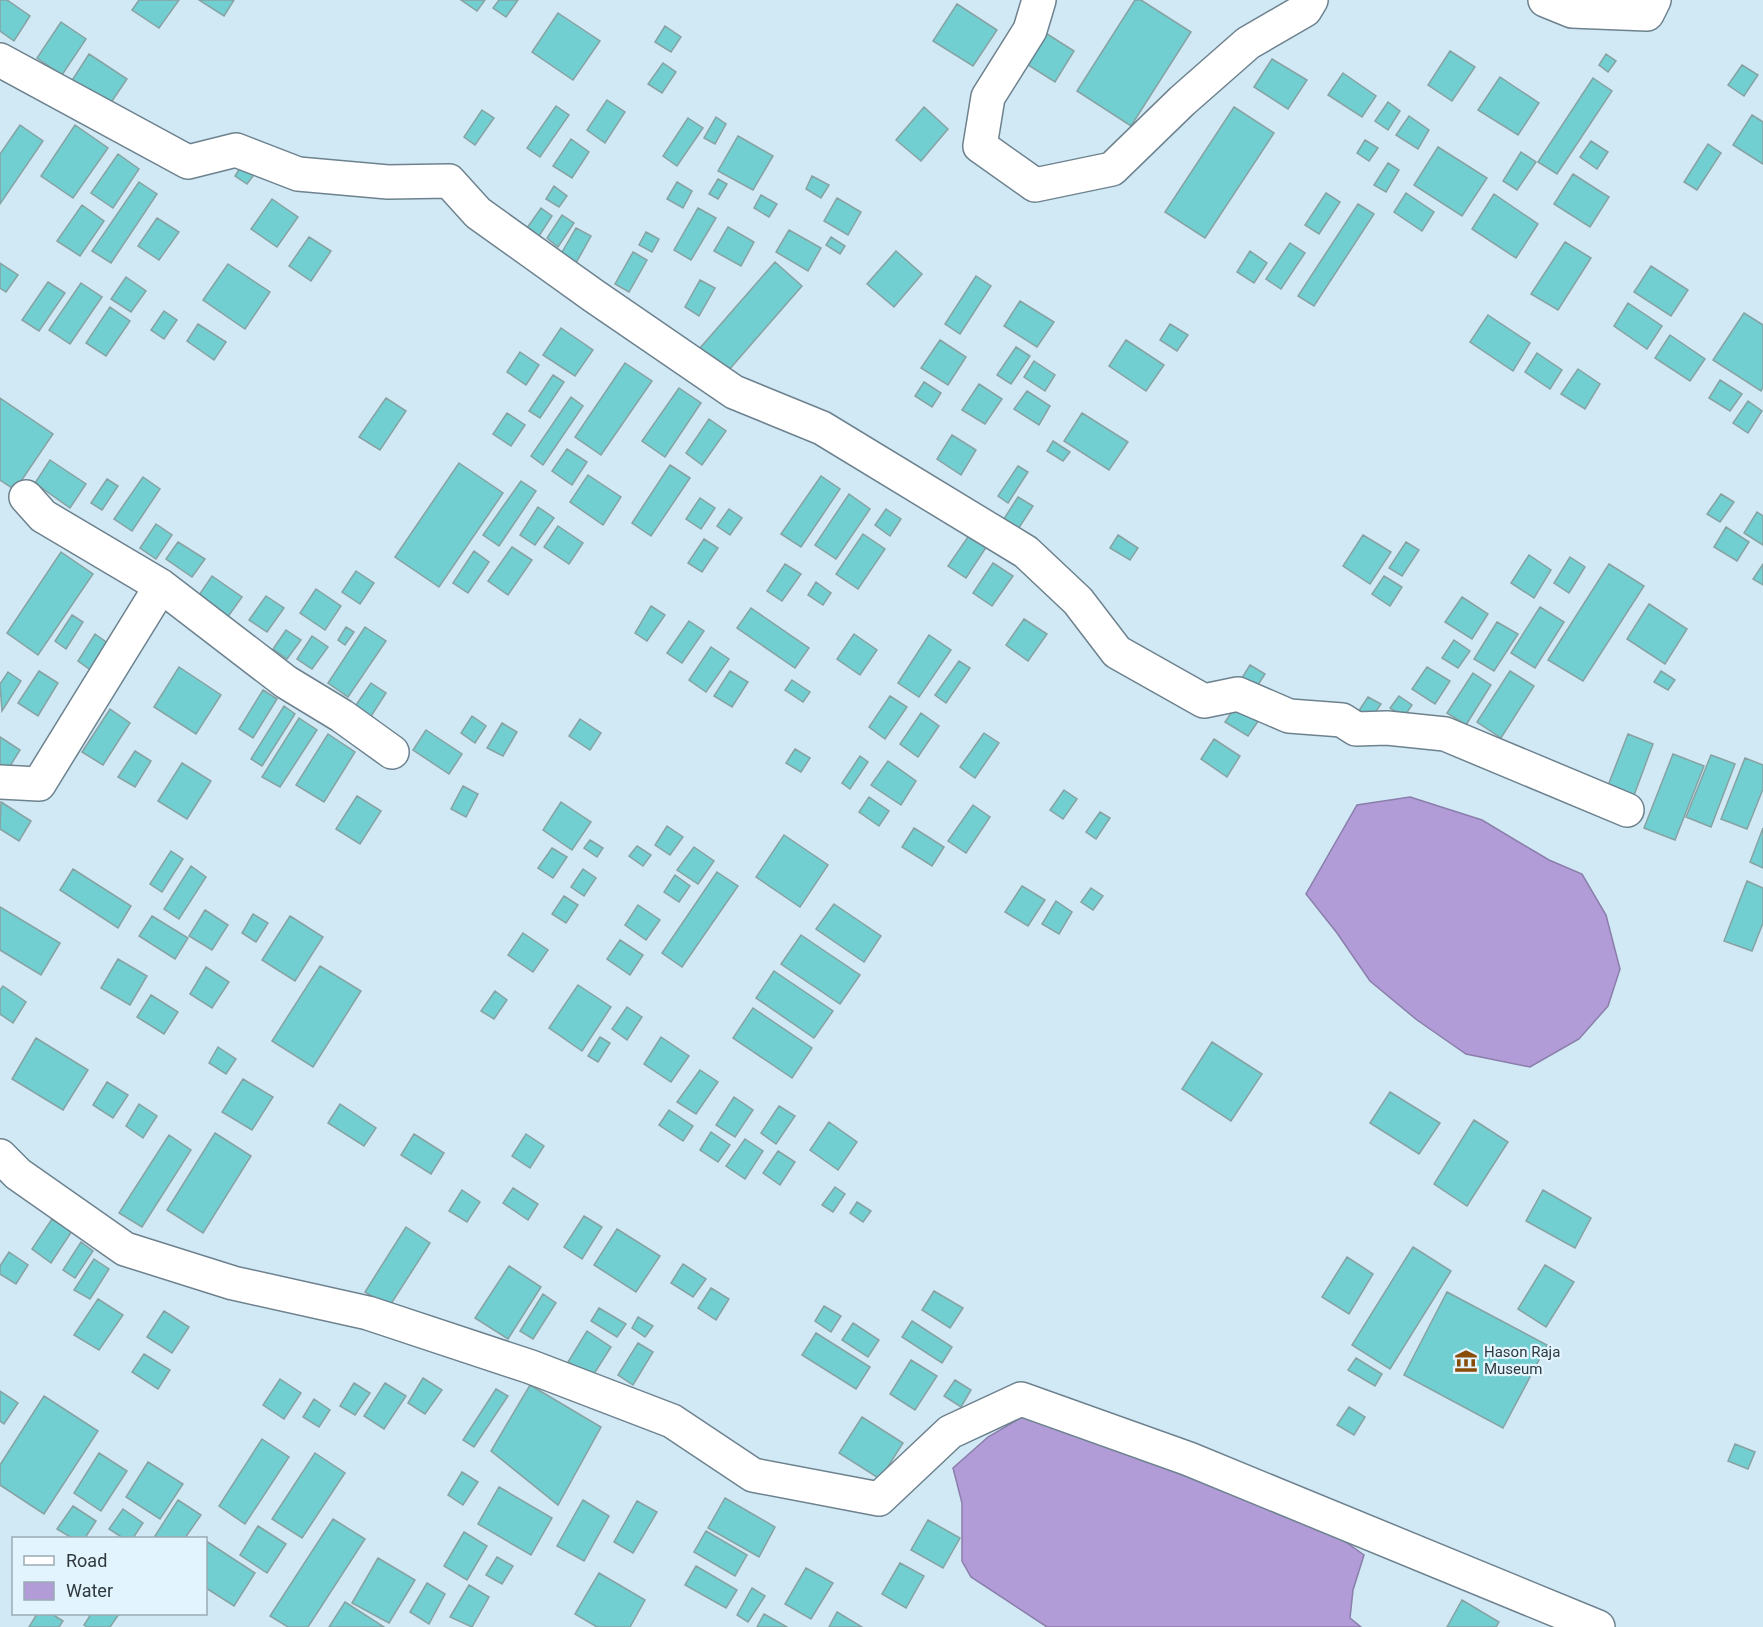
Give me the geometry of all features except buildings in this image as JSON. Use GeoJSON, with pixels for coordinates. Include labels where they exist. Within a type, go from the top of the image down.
{"type":"FeatureCollection","features":[{"type":"Feature","properties":{"kind":"street"},"geometry":{"type":"LineString","coordinates":[[1039,0],[1030,30],[988,97],[980,146],[1035,185],[1112,170],[1182,101],[1248,42],[1305,10],[1311,0]]}},
{"type":"Feature","properties":{"kind":"street"},"geometry":{"type":"LineString","coordinates":[[1545,0],[1572,11],[1647,14],[1654,0]]}},
{"type":"Feature","properties":{"kind":"street"},"geometry":{"type":"LineString","coordinates":[[0,60],[188,162],[236,150],[298,174],[388,182],[449,181],[478,213],[734,392],[822,428],[1026,552],[1078,601],[1117,652],[1204,701],[1238,694],[1289,717],[1342,720],[1356,729],[1387,728],[1444,734],[1627,810]]}},
{"type":"Feature","properties":{"kind":"street"},"geometry":{"type":"LineString","coordinates":[[26,496],[43,516],[161,586],[286,682],[342,716],[392,752]]}},
{"type":"Feature","properties":{"kind":"street"},"geometry":{"type":"LineString","coordinates":[[0,782],[39,784],[161,586]]}},
{"type":"Feature","properties":{"kind":"street"},"geometry":{"type":"LineString","coordinates":[[0,1156],[18,1174],[126,1249],[232,1283],[368,1313],[531,1367],[672,1421],[753,1475],[879,1499],[950,1432],[1021,1399],[1189,1460],[1598,1627]]}},
{"type":"Feature","properties":{"kind":"water"},"geometry":{"type":"Polygon","coordinates":[[[1410,797],[1482,820],[1549,860],[1582,874],[1606,915],[1620,969],[1608,1006],[1579,1039],[1530,1067],[1466,1054],[1417,1020],[1370,981],[1337,933],[1306,894],[1357,805],[1410,797]]]}},
{"type":"Feature","properties":{"kind":"water"},"geometry":{"type":"Polygon","coordinates":[[[1032,1411],[1336,1535],[1364,1555],[1353,1590],[1350,1618],[1361,1627],[1047,1627],[971,1577],[962,1561],[962,1503],[953,1468],[988,1437],[1032,1411]]]}},
{"type":"Feature","properties":{"kind":"place","name":"Hason Raja Museum"},"geometry":{"type":"Point","coordinates":[1466,1361]}}]}
